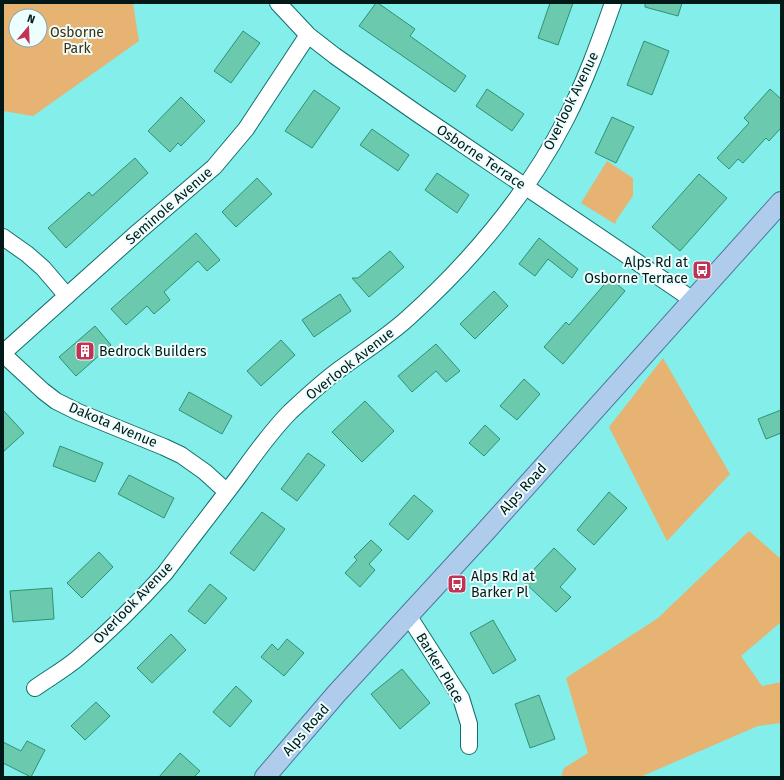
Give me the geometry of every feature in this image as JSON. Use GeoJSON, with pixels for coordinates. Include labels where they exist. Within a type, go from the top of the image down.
{"type":"FeatureCollection","features":[{"type":"Feature","properties":{"kind":"main road","name":"Alps Road"},"geometry":{"type":"LineString","coordinates":[[265,777],[337,693],[781,202]]}},
{"type":"Feature","properties":{"kind":"street","name":"Osborne Terrace"},"geometry":{"type":"LineString","coordinates":[[278,3],[308,34],[334,56],[693,300]]}},
{"type":"Feature","properties":{"kind":"street","name":"Overlook Avenue"},"geometry":{"type":"LineString","coordinates":[[35,688],[77,659],[118,622],[166,573],[266,440],[288,414],[313,390],[339,369],[370,348],[406,319],[441,287],[474,252],[524,186],[565,121],[599,43],[613,3]]}},
{"type":"Feature","properties":{"kind":"street","name":"Seminole Avenue"},"geometry":{"type":"LineString","coordinates":[[3,354],[138,232],[214,168],[246,129],[308,34]]}},
{"type":"Feature","properties":{"kind":"street"},"geometry":{"type":"LineString","coordinates":[[3,237],[32,259],[68,296]]}},
{"type":"Feature","properties":{"kind":"street","name":"Dakota Avenue"},"geometry":{"type":"LineString","coordinates":[[3,354],[56,401],[78,412],[181,455],[205,472],[227,492]]}},
{"type":"Feature","properties":{"kind":"street","name":"Barker Place"},"geometry":{"type":"LineString","coordinates":[[408,615],[461,698],[469,724],[469,746]]}},
{"type":"Feature","properties":{"kind":"green space","name":"Osborne Park"},"geometry":{"type":"Polygon","coordinates":[[[3,3],[133,3],[139,41],[33,116],[3,111],[3,3]]]}},
{"type":"Feature","properties":{"kind":"green space"},"geometry":{"type":"Polygon","coordinates":[[[607,161],[633,178],[633,196],[615,224],[581,203],[607,161]]]}},
{"type":"Feature","properties":{"kind":"green space"},"geometry":{"type":"Polygon","coordinates":[[[663,358],[730,474],[667,541],[609,427],[663,358]]]}},
{"type":"Feature","properties":{"kind":"green space"},"geometry":{"type":"Polygon","coordinates":[[[749,531],[781,559],[781,622],[741,656],[762,686],[781,682],[781,723],[758,726],[640,777],[561,777],[564,768],[588,753],[566,678],[658,618],[749,531]]]}},
{"type":"Feature","properties":{"kind":"building"},"geometry":{"type":"Polygon","coordinates":[[[376,3],[415,29],[410,36],[466,76],[455,92],[359,26],[376,3]]]}},
{"type":"Feature","properties":{"kind":"building"},"geometry":{"type":"Polygon","coordinates":[[[550,3],[573,3],[558,45],[538,38],[550,3]]]}},
{"type":"Feature","properties":{"kind":"building"},"geometry":{"type":"Polygon","coordinates":[[[645,3],[682,3],[678,16],[645,7],[645,3]]]}},
{"type":"Feature","properties":{"kind":"building"},"geometry":{"type":"Polygon","coordinates":[[[243,31],[260,43],[231,83],[214,71],[243,31]]]}},
{"type":"Feature","properties":{"kind":"building"},"geometry":{"type":"Polygon","coordinates":[[[644,41],[669,51],[652,95],[627,85],[644,41]]]}},
{"type":"Feature","properties":{"kind":"building"},"geometry":{"type":"Polygon","coordinates":[[[487,89],[524,114],[512,131],[476,106],[487,89]]]}},
{"type":"Feature","properties":{"kind":"building"},"geometry":{"type":"Polygon","coordinates":[[[770,89],[781,99],[781,128],[769,141],[766,138],[743,163],[738,159],[729,169],[717,158],[749,123],[744,118],[770,89]]]}},
{"type":"Feature","properties":{"kind":"building"},"geometry":{"type":"Polygon","coordinates":[[[314,90],[340,108],[312,148],[285,131],[314,90]]]}},
{"type":"Feature","properties":{"kind":"building"},"geometry":{"type":"Polygon","coordinates":[[[181,97],[205,121],[181,146],[178,143],[170,152],[148,131],[181,97]]]}},
{"type":"Feature","properties":{"kind":"building"},"geometry":{"type":"Polygon","coordinates":[[[612,117],[634,127],[616,163],[595,153],[612,117]]]}},
{"type":"Feature","properties":{"kind":"building"},"geometry":{"type":"Polygon","coordinates":[[[372,129],[409,155],[398,171],[360,145],[372,129]]]}},
{"type":"Feature","properties":{"kind":"building"},"geometry":{"type":"Polygon","coordinates":[[[135,158],[148,173],[66,248],[48,228],[89,192],[92,196],[135,158]]]}},
{"type":"Feature","properties":{"kind":"building"},"geometry":{"type":"Polygon","coordinates":[[[437,173],[469,195],[457,213],[425,190],[437,173]]]}},
{"type":"Feature","properties":{"kind":"building"},"geometry":{"type":"Polygon","coordinates":[[[699,174],[727,198],[680,251],[652,227],[699,174]]]}},
{"type":"Feature","properties":{"kind":"building"},"geometry":{"type":"Polygon","coordinates":[[[257,178],[272,194],[236,227],[222,212],[257,178]]]}},
{"type":"Feature","properties":{"kind":"building"},"geometry":{"type":"Polygon","coordinates":[[[196,233],[220,260],[207,271],[198,261],[164,292],[170,300],[154,314],[147,306],[126,325],[111,309],[196,233]]]}},
{"type":"Feature","properties":{"kind":"building"},"geometry":{"type":"Polygon","coordinates":[[[539,238],[578,269],[572,278],[548,259],[535,276],[519,264],[539,238]]]}},
{"type":"Feature","properties":{"kind":"building"},"geometry":{"type":"Polygon","coordinates":[[[390,251],[404,267],[369,297],[352,278],[358,278],[390,251]]]}},
{"type":"Feature","properties":{"kind":"building"},"geometry":{"type":"Polygon","coordinates":[[[610,278],[625,291],[563,364],[544,347],[566,322],[569,325],[610,278]]]}},
{"type":"Feature","properties":{"kind":"building"},"geometry":{"type":"Polygon","coordinates":[[[494,291],[508,306],[475,339],[460,324],[494,291]]]}},
{"type":"Feature","properties":{"kind":"building"},"geometry":{"type":"Polygon","coordinates":[[[340,294],[351,311],[314,337],[302,320],[340,294]]]}},
{"type":"Feature","properties":{"kind":"building","name":"Bedrock Builders"},"geometry":{"type":"Polygon","coordinates":[[[95,326],[111,345],[76,376],[59,357],[95,326]]]}},
{"type":"Feature","properties":{"kind":"building"},"geometry":{"type":"Polygon","coordinates":[[[281,340],[295,355],[261,386],[247,371],[281,340]]]}},
{"type":"Feature","properties":{"kind":"building"},"geometry":{"type":"Polygon","coordinates":[[[436,344],[460,371],[446,382],[436,371],[412,392],[398,376],[436,344]]]}},
{"type":"Feature","properties":{"kind":"building"},"geometry":{"type":"Polygon","coordinates":[[[524,379],[540,394],[517,420],[500,406],[524,379]]]}},
{"type":"Feature","properties":{"kind":"building"},"geometry":{"type":"Polygon","coordinates":[[[189,392],[232,416],[222,434],[179,410],[189,392]]]}},
{"type":"Feature","properties":{"kind":"building"},"geometry":{"type":"Polygon","coordinates":[[[365,401],[394,431],[362,462],[332,432],[365,401]]]}},
{"type":"Feature","properties":{"kind":"building"},"geometry":{"type":"Polygon","coordinates":[[[3,410],[24,433],[3,452],[3,410]]]}},
{"type":"Feature","properties":{"kind":"building"},"geometry":{"type":"Polygon","coordinates":[[[781,410],[781,433],[766,439],[758,419],[781,410]]]}},
{"type":"Feature","properties":{"kind":"building"},"geometry":{"type":"Polygon","coordinates":[[[485,425],[500,439],[484,456],[469,443],[485,425]]]}},
{"type":"Feature","properties":{"kind":"building"},"geometry":{"type":"Polygon","coordinates":[[[60,446],[103,463],[95,482],[53,466],[60,446]]]}},
{"type":"Feature","properties":{"kind":"building"},"geometry":{"type":"Polygon","coordinates":[[[308,453],[325,465],[297,501],[281,489],[308,453]]]}},
{"type":"Feature","properties":{"kind":"building"},"geometry":{"type":"Polygon","coordinates":[[[129,475],[174,498],[164,518],[118,494],[129,475]]]}},
{"type":"Feature","properties":{"kind":"building"},"geometry":{"type":"Polygon","coordinates":[[[609,492],[627,508],[594,545],[577,530],[609,492]]]}},
{"type":"Feature","properties":{"kind":"building"},"geometry":{"type":"Polygon","coordinates":[[[414,495],[433,511],[408,540],[389,524],[414,495]]]}},
{"type":"Feature","properties":{"kind":"building"},"geometry":{"type":"Polygon","coordinates":[[[262,512],[285,529],[254,571],[230,553],[262,512]]]}},
{"type":"Feature","properties":{"kind":"building"},"geometry":{"type":"Polygon","coordinates":[[[371,540],[382,550],[369,564],[375,570],[360,587],[345,573],[357,560],[354,557],[371,540]]]}},
{"type":"Feature","properties":{"kind":"building"},"geometry":{"type":"Polygon","coordinates":[[[554,548],[576,569],[560,587],[571,597],[556,612],[523,581],[554,548]]]}},
{"type":"Feature","properties":{"kind":"building"},"geometry":{"type":"Polygon","coordinates":[[[99,552],[113,567],[82,598],[67,583],[99,552]]]}},
{"type":"Feature","properties":{"kind":"building"},"geometry":{"type":"Polygon","coordinates":[[[210,584],[227,598],[205,624],[188,611],[210,584]]]}},
{"type":"Feature","properties":{"kind":"building"},"geometry":{"type":"Polygon","coordinates":[[[52,588],[54,619],[13,622],[10,591],[52,588]]]}},
{"type":"Feature","properties":{"kind":"building"},"geometry":{"type":"Polygon","coordinates":[[[493,620],[516,660],[493,674],[470,633],[493,620]]]}},
{"type":"Feature","properties":{"kind":"building"},"geometry":{"type":"Polygon","coordinates":[[[171,634],[186,650],[152,683],[137,668],[171,634]]]}},
{"type":"Feature","properties":{"kind":"building"},"geometry":{"type":"Polygon","coordinates":[[[287,639],[304,653],[284,676],[261,657],[272,644],[278,650],[287,639]]]}},
{"type":"Feature","properties":{"kind":"building"},"geometry":{"type":"Polygon","coordinates":[[[402,669],[430,703],[400,729],[371,694],[402,669]]]}},
{"type":"Feature","properties":{"kind":"building"},"geometry":{"type":"Polygon","coordinates":[[[236,686],[252,701],[230,727],[213,712],[236,686]]]}},
{"type":"Feature","properties":{"kind":"building"},"geometry":{"type":"Polygon","coordinates":[[[539,695],[555,739],[530,748],[515,704],[539,695]]]}},
{"type":"Feature","properties":{"kind":"building"},"geometry":{"type":"Polygon","coordinates":[[[96,702],[110,716],[85,740],[71,726],[96,702]]]}},
{"type":"Feature","properties":{"kind":"building"},"geometry":{"type":"Polygon","coordinates":[[[27,741],[45,750],[31,777],[3,763],[3,742],[21,751],[27,741]]]}},
{"type":"Feature","properties":{"kind":"building"},"geometry":{"type":"Polygon","coordinates":[[[180,753],[200,771],[194,777],[159,777],[180,753]]]}},
{"type":"Feature","properties":{"kind":"place","name":"Alps Rd at Osborne Terrace"},"geometry":{"type":"Point","coordinates":[702,270]}},
{"type":"Feature","properties":{"kind":"place","name":"Bedrock Builders"},"geometry":{"type":"Point","coordinates":[85,351]}},
{"type":"Feature","properties":{"kind":"place","name":"Alps Rd at Barker Pl"},"geometry":{"type":"Point","coordinates":[457,584]}}]}
